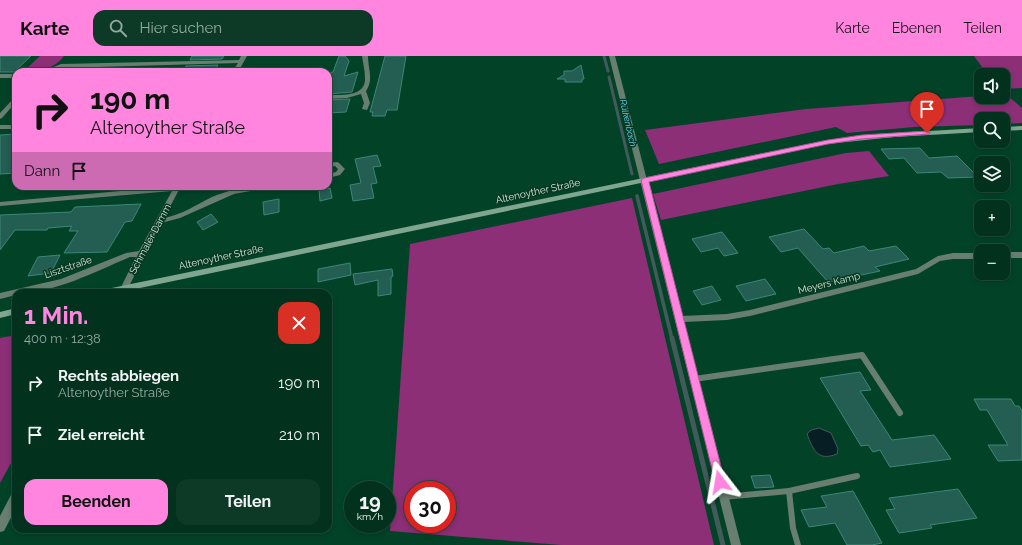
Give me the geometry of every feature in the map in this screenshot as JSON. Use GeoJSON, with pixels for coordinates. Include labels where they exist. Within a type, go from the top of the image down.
{"type":"FeatureCollection","features":[{"type":"Feature","properties":{"kind":"main road"},"geometry":{"type":"LineString","coordinates":[[1010,129],[1022,128]]}},
{"type":"Feature","properties":{"kind":"main road","name":"Altenoyther Straße"},"geometry":{"type":"LineString","coordinates":[[132,289],[644,180],[845,140],[894,135],[974,130]]}},
{"type":"Feature","properties":{"kind":"main road"},"geometry":{"type":"LineString","coordinates":[[0,314],[12,312]]}},
{"type":"Feature","properties":{"kind":"street"},"geometry":{"type":"LineString","coordinates":[[332,97],[354,95],[363,91],[367,86],[368,79],[365,67],[365,56]]}},
{"type":"Feature","properties":{"kind":"street"},"geometry":{"type":"LineString","coordinates":[[612,56],[736,545]]}},
{"type":"Feature","properties":{"kind":"street"},"geometry":{"type":"LineString","coordinates":[[55,68],[61,66],[242,59]]}},
{"type":"Feature","properties":{"kind":"street"},"geometry":{"type":"LineString","coordinates":[[237,68],[242,59]]}},
{"type":"Feature","properties":{"kind":"street"},"geometry":{"type":"LineString","coordinates":[[0,76],[12,76]]}},
{"type":"Feature","properties":{"kind":"street"},"geometry":{"type":"LineString","coordinates":[[363,91],[367,102],[365,109]]}},
{"type":"Feature","properties":{"kind":"street"},"geometry":{"type":"LineString","coordinates":[[0,117],[12,104]]}},
{"type":"Feature","properties":{"kind":"street"},"geometry":{"type":"LineString","coordinates":[[0,127],[12,127]]}},
{"type":"Feature","properties":{"kind":"street"},"geometry":{"type":"LineString","coordinates":[[332,165],[337,164],[342,169],[338,174],[332,175]]}},
{"type":"Feature","properties":{"kind":"street"},"geometry":{"type":"LineString","coordinates":[[0,204],[146,190]]}},
{"type":"Feature","properties":{"kind":"street","name":"Schmaler Damm"},"geometry":{"type":"LineString","coordinates":[[124,289],[141,253],[175,190]]}},
{"type":"Feature","properties":{"kind":"street"},"geometry":{"type":"LineString","coordinates":[[159,221],[190,211],[232,192],[243,190]]}},
{"type":"Feature","properties":{"kind":"street","name":"Lisztstraße"},"geometry":{"type":"LineString","coordinates":[[31,289],[62,282],[129,255],[141,253]]}},
{"type":"Feature","properties":{"kind":"street"},"geometry":{"type":"LineString","coordinates":[[1010,256],[1022,255]]}},
{"type":"Feature","properties":{"kind":"street","name":"Meyers Kamp"},"geometry":{"type":"LineString","coordinates":[[679,319],[727,318],[918,271],[938,260],[953,256],[974,256]]}},
{"type":"Feature","properties":{"kind":"street","name":"Lisztstraße"},"geometry":{"type":"LineString","coordinates":[[0,296],[12,293]]}},
{"type":"Feature","properties":{"kind":"street"},"geometry":{"type":"LineString","coordinates":[[0,527],[12,504]]}},
{"type":"Feature","properties":{"kind":"lane"},"geometry":{"type":"LineString","coordinates":[[694,379],[862,355],[900,413]]}},
{"type":"Feature","properties":{"kind":"lane"},"geometry":{"type":"LineString","coordinates":[[723,496],[789,491],[857,476]]}},
{"type":"Feature","properties":{"kind":"lane"},"geometry":{"type":"LineString","coordinates":[[789,491],[793,528],[798,545]]}},
{"type":"Feature","properties":{"kind":"shaded area"},"geometry":{"type":"Polygon","coordinates":[[[40,56],[64,56],[56,64],[48,68],[27,68],[40,56]]]}},
{"type":"Feature","properties":{"kind":"shaded area"},"geometry":{"type":"Polygon","coordinates":[[[974,56],[1022,56],[1022,88],[1010,89],[1010,68],[983,68],[974,56]]]}},
{"type":"Feature","properties":{"kind":"shaded area"},"geometry":{"type":"Polygon","coordinates":[[[974,97],[974,104],[1010,104],[1010,98],[1022,108],[1022,123],[1010,124],[1010,112],[974,112],[974,125],[914,127],[847,133],[836,127],[659,164],[645,130],[806,109],[974,97]]]}},
{"type":"Feature","properties":{"kind":"shaded area"},"geometry":{"type":"Polygon","coordinates":[[[869,151],[889,176],[838,184],[661,220],[653,194],[846,153],[869,151]]]}},
{"type":"Feature","properties":{"kind":"shaded area"},"geometry":{"type":"Polygon","coordinates":[[[632,198],[714,545],[561,545],[414,533],[456,533],[456,481],[404,481],[404,532],[396,531],[396,481],[393,481],[410,244],[632,198]]]}},
{"type":"Feature","properties":{"kind":"shaded area"},"geometry":{"type":"Polygon","coordinates":[[[12,336],[12,461],[0,483],[0,338],[12,336]]]}},
{"type":"Feature","properties":{"kind":"water"},"geometry":{"type":"Polygon","coordinates":[[[819,428],[831,433],[838,449],[837,454],[830,456],[820,455],[811,445],[807,434],[811,430],[819,428]]]}},
{"type":"Feature","properties":{"kind":"building"},"geometry":{"type":"Polygon","coordinates":[[[0,56],[31,56],[18,68],[12,68],[12,72],[0,72],[0,56]]]}},
{"type":"Feature","properties":{"kind":"building"},"geometry":{"type":"Polygon","coordinates":[[[192,56],[224,56],[222,59],[190,60],[192,56]]]}},
{"type":"Feature","properties":{"kind":"building"},"geometry":{"type":"Polygon","coordinates":[[[339,56],[345,56],[349,61],[344,76],[358,72],[352,92],[332,94],[333,72],[339,56]]]}},
{"type":"Feature","properties":{"kind":"building"},"geometry":{"type":"Polygon","coordinates":[[[385,56],[406,56],[397,110],[387,110],[385,116],[372,116],[373,112],[370,112],[385,56]]]}},
{"type":"Feature","properties":{"kind":"building"},"geometry":{"type":"Polygon","coordinates":[[[218,65],[216,68],[185,68],[186,66],[218,65]]]}},
{"type":"Feature","properties":{"kind":"building"},"geometry":{"type":"Polygon","coordinates":[[[581,65],[584,79],[582,79],[582,82],[565,82],[565,79],[557,79],[564,75],[564,71],[572,71],[581,65]]]}},
{"type":"Feature","properties":{"kind":"building"},"geometry":{"type":"Polygon","coordinates":[[[350,99],[346,112],[332,113],[332,100],[350,99]]]}},
{"type":"Feature","properties":{"kind":"building"},"geometry":{"type":"Polygon","coordinates":[[[12,134],[12,173],[0,174],[0,135],[12,134]]]}},
{"type":"Feature","properties":{"kind":"building"},"geometry":{"type":"Polygon","coordinates":[[[920,148],[929,158],[957,156],[974,173],[974,177],[948,178],[941,172],[917,173],[904,158],[889,159],[881,149],[920,148]]]}},
{"type":"Feature","properties":{"kind":"building"},"geometry":{"type":"Polygon","coordinates":[[[377,155],[381,166],[373,167],[377,183],[371,184],[374,198],[353,201],[350,185],[361,183],[355,159],[377,155]]]}},
{"type":"Feature","properties":{"kind":"building"},"geometry":{"type":"Polygon","coordinates":[[[319,190],[330,190],[332,198],[320,201],[319,190]]]}},
{"type":"Feature","properties":{"kind":"building"},"geometry":{"type":"Polygon","coordinates":[[[279,199],[279,212],[264,215],[263,202],[279,199]]]}},
{"type":"Feature","properties":{"kind":"building"},"geometry":{"type":"Polygon","coordinates":[[[141,204],[132,221],[125,222],[107,252],[64,253],[78,231],[69,231],[72,226],[48,228],[47,230],[15,230],[0,250],[0,215],[71,212],[75,207],[141,204]]]}},
{"type":"Feature","properties":{"kind":"building"},"geometry":{"type":"Polygon","coordinates":[[[211,214],[218,222],[203,230],[197,222],[211,214]]]}},
{"type":"Feature","properties":{"kind":"building"},"geometry":{"type":"Polygon","coordinates":[[[804,229],[823,249],[829,248],[834,253],[864,246],[869,251],[896,246],[909,259],[875,267],[880,271],[828,282],[798,248],[781,252],[769,237],[804,229]]]}},
{"type":"Feature","properties":{"kind":"building"},"geometry":{"type":"Polygon","coordinates":[[[722,232],[738,253],[724,256],[718,248],[701,252],[692,239],[722,232]]]}},
{"type":"Feature","properties":{"kind":"building"},"geometry":{"type":"Polygon","coordinates":[[[60,255],[51,273],[28,276],[38,257],[60,255]]]}},
{"type":"Feature","properties":{"kind":"building"},"geometry":{"type":"Polygon","coordinates":[[[350,263],[351,275],[318,282],[318,269],[350,263]]]}},
{"type":"Feature","properties":{"kind":"building"},"geometry":{"type":"Polygon","coordinates":[[[392,269],[393,276],[391,277],[391,294],[378,296],[378,280],[355,285],[353,274],[392,269]]]}},
{"type":"Feature","properties":{"kind":"building"},"geometry":{"type":"Polygon","coordinates":[[[765,279],[776,294],[746,301],[736,286],[765,279]]]}},
{"type":"Feature","properties":{"kind":"building"},"geometry":{"type":"Polygon","coordinates":[[[712,286],[721,300],[702,305],[693,291],[712,286]]]}},
{"type":"Feature","properties":{"kind":"building"},"geometry":{"type":"Polygon","coordinates":[[[860,372],[871,390],[860,391],[892,440],[934,435],[951,459],[890,467],[880,450],[873,452],[868,445],[861,446],[820,378],[860,372]]]}},
{"type":"Feature","properties":{"kind":"building"},"geometry":{"type":"Polygon","coordinates":[[[974,399],[1011,399],[1015,406],[1019,406],[1022,411],[1022,460],[998,461],[988,445],[1008,445],[987,410],[980,410],[974,399]]]}},
{"type":"Feature","properties":{"kind":"building"},"geometry":{"type":"Polygon","coordinates":[[[770,475],[774,487],[755,488],[751,476],[770,475]]]}},
{"type":"Feature","properties":{"kind":"building"},"geometry":{"type":"Polygon","coordinates":[[[958,489],[977,518],[930,525],[932,528],[899,533],[886,510],[895,509],[889,498],[958,489]]]}},
{"type":"Feature","properties":{"kind":"building"},"geometry":{"type":"Polygon","coordinates":[[[853,491],[882,543],[872,545],[847,545],[835,523],[809,527],[801,510],[827,507],[821,496],[853,491]]]}},
{"type":"Feature","properties":{"kind":"waterway","name":"Rülkenbach"},"geometry":{"type":"LineString","coordinates":[[604,56],[608,71]]}},
{"type":"Feature","properties":{"kind":"waterway","name":"Rülkenbach"},"geometry":{"type":"LineString","coordinates":[[609,77],[632,174]]}},
{"type":"Feature","properties":{"kind":"waterway","name":"Rülkenbach"},"geometry":{"type":"LineString","coordinates":[[637,196],[672,339]]}},
{"type":"Feature","properties":{"kind":"waterway","name":"Rülkenbach"},"geometry":{"type":"LineString","coordinates":[[672,338],[723,545]]}},
{"type":"Feature","properties":{"kind":"route"},"geometry":{"type":"LineString","coordinates":[[720,482],[644,180],[828,142],[862,137],[927,133]]}}]}
